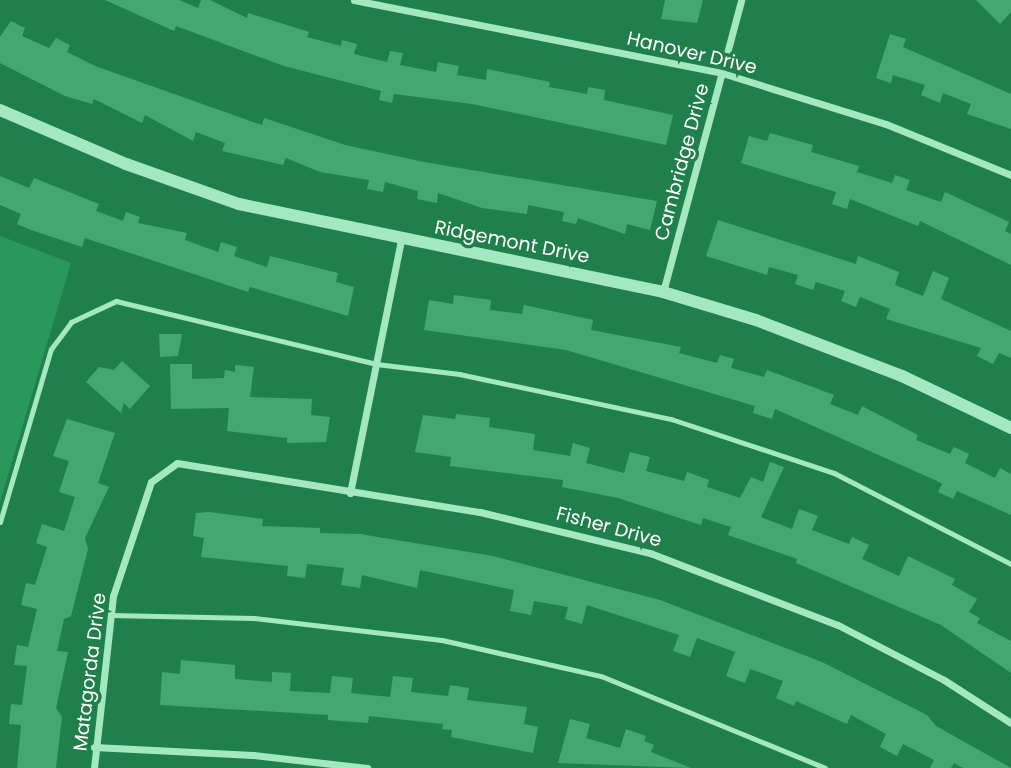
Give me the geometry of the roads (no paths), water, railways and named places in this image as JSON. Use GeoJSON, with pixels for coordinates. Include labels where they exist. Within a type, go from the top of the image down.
{"type":"FeatureCollection","features":[{"type":"Feature","properties":{"kind":"street","name":"Hanover Drive"},"geometry":{"type":"LineString","coordinates":[[354,0],[722,73],[886,124],[1011,175]]}},
{"type":"Feature","properties":{"kind":"street","name":"Cambridge Drive"},"geometry":{"type":"LineString","coordinates":[[663,292],[741,0]]}},
{"type":"Feature","properties":{"kind":"street","name":"Ridgemont Drive"},"geometry":{"type":"LineString","coordinates":[[0,110],[126,164],[239,204],[401,241],[663,292],[839,350],[1011,428]]}},
{"type":"Feature","properties":{"kind":"street"},"geometry":{"type":"LineString","coordinates":[[350,493],[401,241]]}},
{"type":"Feature","properties":{"kind":"street","name":"Fisher Drive"},"geometry":{"type":"LineString","coordinates":[[167,466],[189,463],[350,493],[480,512],[662,557],[838,625],[944,680],[1010,721]]}},
{"type":"Feature","properties":{"kind":"street","name":"Matagorda Drive"},"geometry":{"type":"LineString","coordinates":[[94,768],[94,747],[110,615],[144,498],[167,466]]}},
{"type":"Feature","properties":{"kind":"street"},"geometry":{"type":"LineString","coordinates":[[94,747],[253,755],[367,768]]}},
{"type":"Feature","properties":{"kind":"lane"},"geometry":{"type":"LineString","coordinates":[[0,522],[51,349],[71,322],[116,301],[376,364],[459,374],[671,419],[834,472],[1011,564]]}},
{"type":"Feature","properties":{"kind":"lane"},"geometry":{"type":"LineString","coordinates":[[110,615],[254,618],[442,639],[601,676],[825,768]]}}]}
